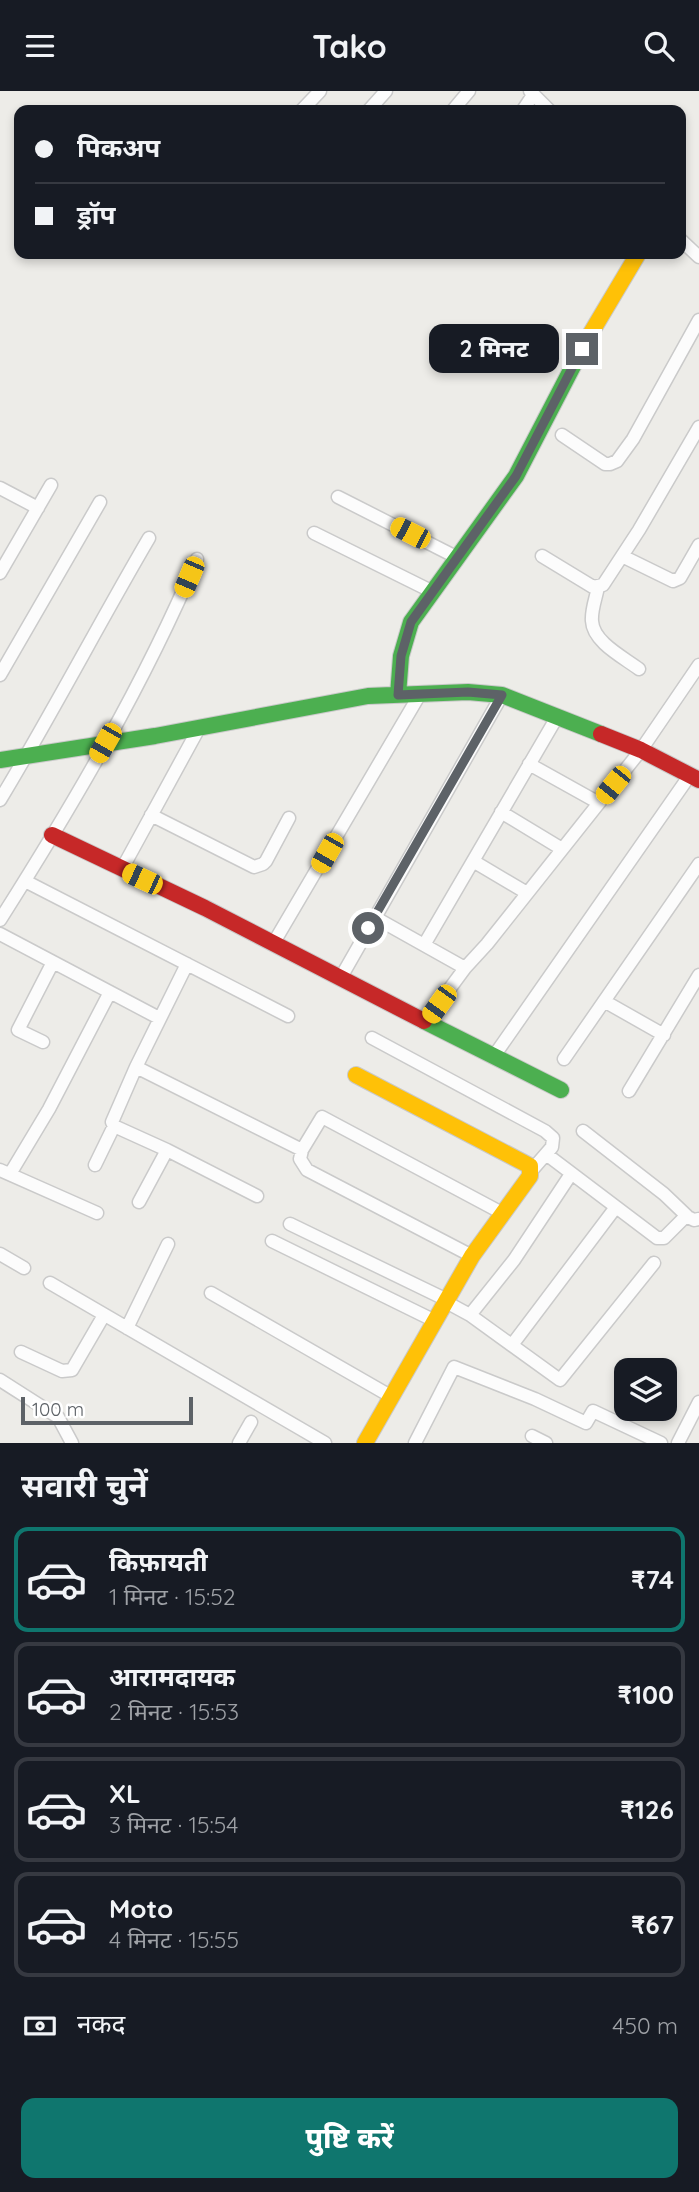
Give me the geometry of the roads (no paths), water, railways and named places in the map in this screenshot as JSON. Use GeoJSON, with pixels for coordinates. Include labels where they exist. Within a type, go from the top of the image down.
{"type":"FeatureCollection","features":[{"type":"Feature","properties":{"kind":"street"},"geometry":{"type":"LineString","coordinates":[[307,105],[320,91]]}},
{"type":"Feature","properties":{"kind":"street"},"geometry":{"type":"LineString","coordinates":[[373,105],[386,91]]}},
{"type":"Feature","properties":{"kind":"street"},"geometry":{"type":"LineString","coordinates":[[457,105],[469,91]]}},
{"type":"Feature","properties":{"kind":"street"},"geometry":{"type":"LineString","coordinates":[[686,245],[699,257]]}},
{"type":"Feature","properties":{"kind":"street"},"geometry":{"type":"LineString","coordinates":[[398,695],[401,656],[411,622],[516,476],[582,349],[635,259]]}},
{"type":"Feature","properties":{"kind":"street"},"geometry":{"type":"LineString","coordinates":[[562,435],[605,464],[617,461],[633,439],[699,320]]}},
{"type":"Feature","properties":{"kind":"street"},"geometry":{"type":"LineString","coordinates":[[542,556],[593,587],[603,585],[699,427]]}},
{"type":"Feature","properties":{"kind":"street"},"geometry":{"type":"LineString","coordinates":[[0,573],[51,485]]}},
{"type":"Feature","properties":{"kind":"street"},"geometry":{"type":"LineString","coordinates":[[0,488],[38,508]]}},
{"type":"Feature","properties":{"kind":"street"},"geometry":{"type":"LineString","coordinates":[[338,497],[458,558]]}},
{"type":"Feature","properties":{"kind":"street"},"geometry":{"type":"LineString","coordinates":[[0,675],[100,502]]}},
{"type":"Feature","properties":{"kind":"street"},"geometry":{"type":"LineString","coordinates":[[314,533],[433,591]]}},
{"type":"Feature","properties":{"kind":"street"},"geometry":{"type":"LineString","coordinates":[[0,800],[27,757],[149,538]]}},
{"type":"Feature","properties":{"kind":"street"},"geometry":{"type":"LineString","coordinates":[[622,557],[673,582],[680,578],[699,545]]}},
{"type":"Feature","properties":{"kind":"street"},"geometry":{"type":"LineString","coordinates":[[0,920],[105,743],[174,614],[197,559]]}},
{"type":"Feature","properties":{"kind":"street"},"geometry":{"type":"LineString","coordinates":[[598,587],[592,619],[593,630],[599,638],[639,669]]}},
{"type":"Feature","properties":{"kind":"street"},"geometry":{"type":"LineString","coordinates":[[425,1022],[641,750],[699,665]]}},
{"type":"Feature","properties":{"kind":"street"},"geometry":{"type":"LineString","coordinates":[[0,760],[199,728],[368,696],[468,692],[502,695],[641,750],[696,778],[494,1056]]}},
{"type":"Feature","properties":{"kind":"street"},"geometry":{"type":"LineString","coordinates":[[273,944],[420,694]]}},
{"type":"Feature","properties":{"kind":"street"},"geometry":{"type":"LineString","coordinates":[[340,979],[502,695]]}},
{"type":"Feature","properties":{"kind":"street"},"geometry":{"type":"LineString","coordinates":[[424,944],[557,716]]}},
{"type":"Feature","properties":{"kind":"street"},"geometry":{"type":"LineString","coordinates":[[122,869],[199,728]]}},
{"type":"Feature","properties":{"kind":"street"},"geometry":{"type":"LineString","coordinates":[[529,764],[599,803]]}},
{"type":"Feature","properties":{"kind":"street"},"geometry":{"type":"LineString","coordinates":[[501,812],[562,849]]}},
{"type":"Feature","properties":{"kind":"street"},"geometry":{"type":"LineString","coordinates":[[151,815],[250,866],[259,866],[266,861],[289,818]]}},
{"type":"Feature","properties":{"kind":"street"},"geometry":{"type":"LineString","coordinates":[[52,835],[205,908],[561,1090]]}},
{"type":"Feature","properties":{"kind":"street"},"geometry":{"type":"LineString","coordinates":[[473,861],[527,893]]}},
{"type":"Feature","properties":{"kind":"street"},"geometry":{"type":"LineString","coordinates":[[564,1059],[699,864]]}},
{"type":"Feature","properties":{"kind":"street"},"geometry":{"type":"LineString","coordinates":[[25,881],[288,1016]]}},
{"type":"Feature","properties":{"kind":"street"},"geometry":{"type":"LineString","coordinates":[[374,917],[466,968]]}},
{"type":"Feature","properties":{"kind":"street"},"geometry":{"type":"LineString","coordinates":[[0,934],[159,1018]]}},
{"type":"Feature","properties":{"kind":"street"},"geometry":{"type":"LineString","coordinates":[[43,1042],[18,1030],[53,962]]}},
{"type":"Feature","properties":{"kind":"street"},"geometry":{"type":"LineString","coordinates":[[95,1165],[114,1126],[115,1113],[136,1066],[187,964]]}},
{"type":"Feature","properties":{"kind":"street"},"geometry":{"type":"LineString","coordinates":[[629,1091],[699,975]]}},
{"type":"Feature","properties":{"kind":"street"},"geometry":{"type":"LineString","coordinates":[[97,1213],[5,1172],[49,1109],[110,992]]}},
{"type":"Feature","properties":{"kind":"street"},"geometry":{"type":"LineString","coordinates":[[604,1001],[664,1035]]}},
{"type":"Feature","properties":{"kind":"street"},"geometry":{"type":"LineString","coordinates":[[365,1443],[471,1256],[532,1170],[552,1147],[553,1138],[545,1131],[372,1038]]}},
{"type":"Feature","properties":{"kind":"street"},"geometry":{"type":"LineString","coordinates":[[136,1066],[302,1150]]}},
{"type":"Feature","properties":{"kind":"street"},"geometry":{"type":"LineString","coordinates":[[356,1075],[530,1165],[532,1170]]}},
{"type":"Feature","properties":{"kind":"street"},"geometry":{"type":"LineString","coordinates":[[471,1256],[307,1170],[300,1159],[302,1150],[321,1117],[502,1213]]}},
{"type":"Feature","properties":{"kind":"street"},"geometry":{"type":"LineString","coordinates":[[114,1126],[257,1196]]}},
{"type":"Feature","properties":{"kind":"street"},"geometry":{"type":"LineString","coordinates":[[546,1154],[659,1239],[693,1217],[583,1131]]}},
{"type":"Feature","properties":{"kind":"street"},"geometry":{"type":"LineString","coordinates":[[139,1202],[167,1150]]}},
{"type":"Feature","properties":{"kind":"street"},"geometry":{"type":"LineString","coordinates":[[470,1315],[514,1260],[571,1174]]}},
{"type":"Feature","properties":{"kind":"street"},"geometry":{"type":"LineString","coordinates":[[512,1345],[616,1207]]}},
{"type":"Feature","properties":{"kind":"street"},"geometry":{"type":"LineString","coordinates":[[290,1224],[446,1301],[470,1315],[560,1380],[654,1263]]}},
{"type":"Feature","properties":{"kind":"street"},"geometry":{"type":"LineString","coordinates":[[272,1241],[435,1321]]}},
{"type":"Feature","properties":{"kind":"street"},"geometry":{"type":"LineString","coordinates":[[127,1328],[168,1244]]}},
{"type":"Feature","properties":{"kind":"street"},"geometry":{"type":"LineString","coordinates":[[0,1254],[24,1268]]}},
{"type":"Feature","properties":{"kind":"street"},"geometry":{"type":"LineString","coordinates":[[50,1283],[326,1443]]}},
{"type":"Feature","properties":{"kind":"street"},"geometry":{"type":"LineString","coordinates":[[211,1293],[391,1397]]}},
{"type":"Feature","properties":{"kind":"street"},"geometry":{"type":"LineString","coordinates":[[21,1352],[68,1372],[72,1370],[104,1315]]}},
{"type":"Feature","properties":{"kind":"street"},"geometry":{"type":"LineString","coordinates":[[415,1443],[454,1367],[535,1398],[586,1423],[593,1411],[661,1443]]}},
{"type":"Feature","properties":{"kind":"street"},"geometry":{"type":"LineString","coordinates":[[0,1380],[58,1417],[72,1443]]}},
{"type":"Feature","properties":{"kind":"street"},"geometry":{"type":"LineString","coordinates":[[678,1443],[699,1403]]}},
{"type":"Feature","properties":{"kind":"street"},"geometry":{"type":"LineString","coordinates":[[239,1443],[251,1422]]}},
{"type":"Feature","properties":{"kind":"street"},"geometry":{"type":"LineString","coordinates":[[532,1436],[546,1443]]}}]}
